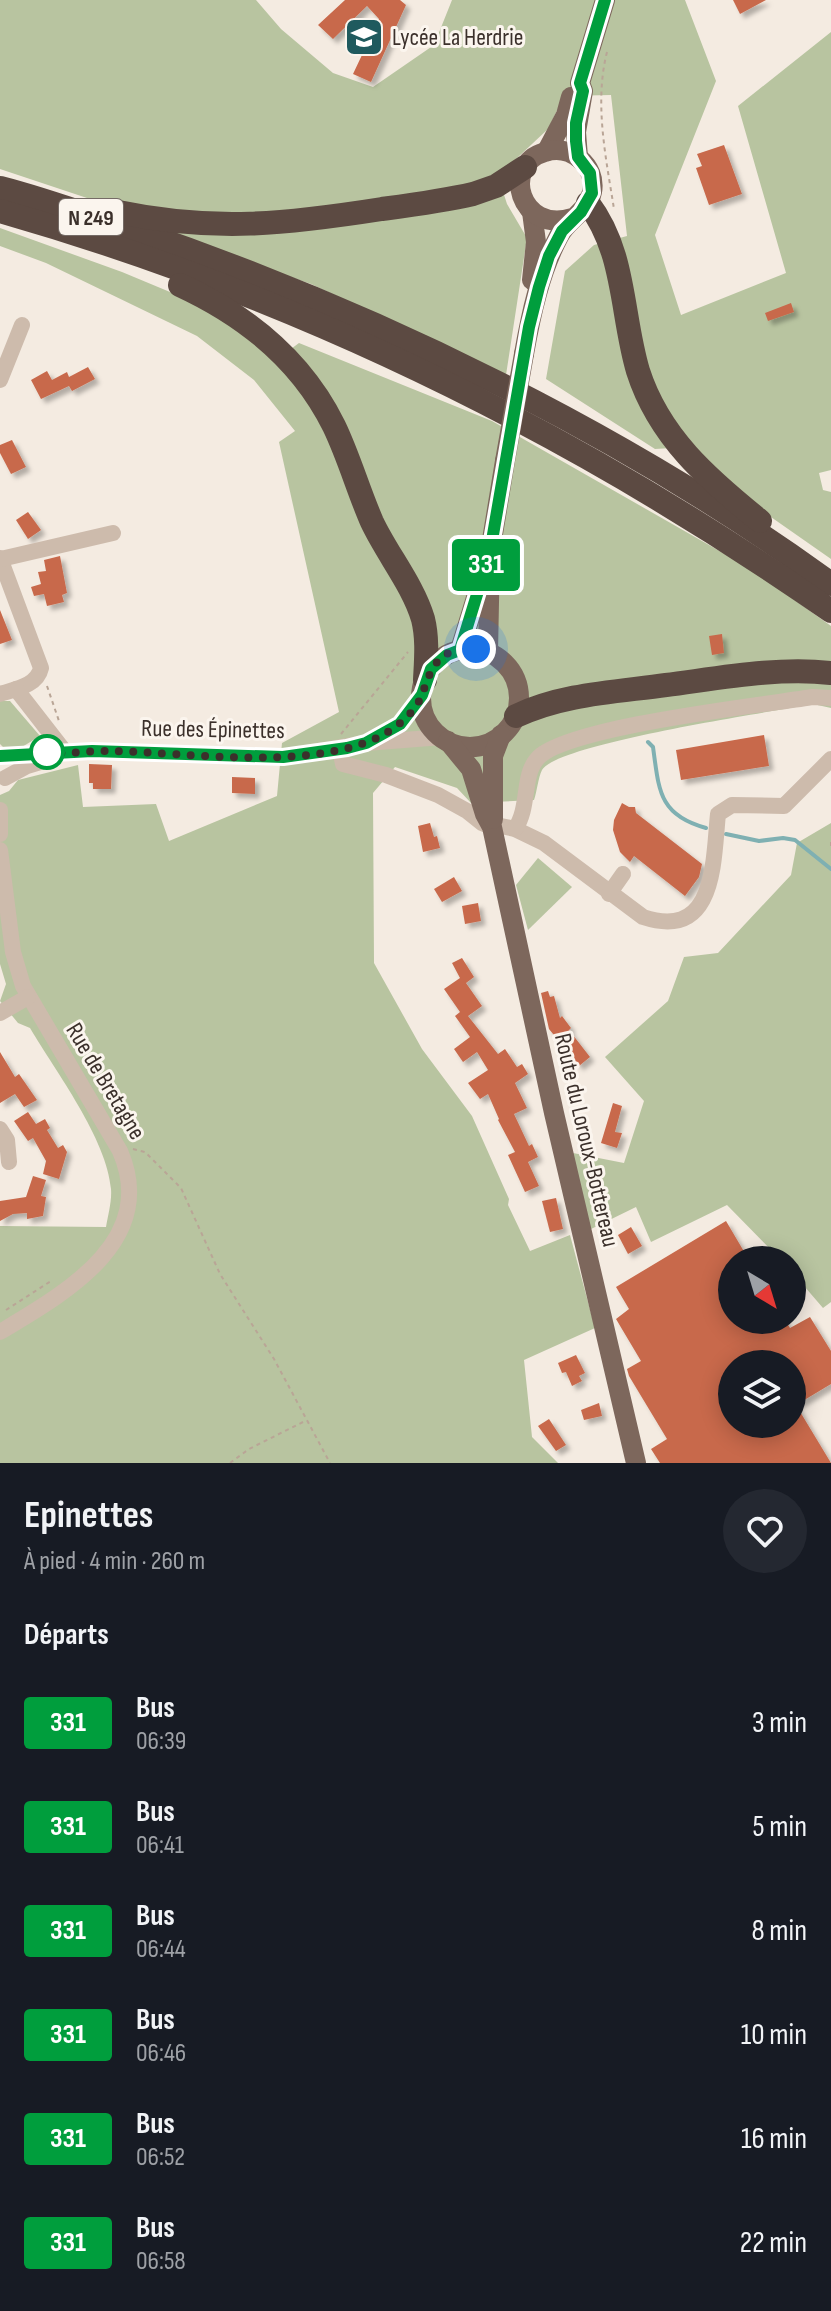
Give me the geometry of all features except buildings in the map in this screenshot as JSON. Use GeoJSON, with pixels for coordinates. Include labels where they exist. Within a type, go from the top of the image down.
{"type":"FeatureCollection","features":[{"type":"Feature","properties":{"kind":"highway"},"geometry":{"type":"LineString","coordinates":[[3,196],[29,186],[164,222],[261,225],[304,222],[473,194],[496,186],[525,167]]}},
{"type":"Feature","properties":{"kind":"highway","name":"N 249"},"geometry":{"type":"LineString","coordinates":[[3,196],[102,242],[272,305],[454,386],[642,488],[831,611]]}},
{"type":"Feature","properties":{"kind":"highway","name":"N 249"},"geometry":{"type":"LineString","coordinates":[[3,196],[200,254],[382,328],[502,386],[585,431],[691,492],[831,584]]}},
{"type":"Feature","properties":{"kind":"highway"},"geometry":{"type":"LineString","coordinates":[[580,211],[601,220],[620,270],[638,369],[656,415],[687,457],[786,542],[797,560]]}},
{"type":"Feature","properties":{"kind":"highway"},"geometry":{"type":"LineString","coordinates":[[102,242],[114,258],[222,305],[257,330],[294,365],[321,402],[371,519],[423,619],[426,639],[423,687]]}},
{"type":"Feature","properties":{"kind":"highway"},"geometry":{"type":"LineString","coordinates":[[509,726],[550,703],[595,695],[754,674],[794,671],[831,673]]}},
{"type":"Feature","properties":{"kind":"main road"},"geometry":{"type":"LineString","coordinates":[[547,151],[566,115],[574,88],[580,83],[605,0]]}},
{"type":"Feature","properties":{"kind":"main road"},"geometry":{"type":"LineString","coordinates":[[578,157],[576,132],[583,91],[580,83]]}},
{"type":"Feature","properties":{"kind":"main road"},"geometry":{"type":"LineString","coordinates":[[460,650],[490,552],[529,327],[549,256],[562,231],[592,193],[590,173],[578,157],[569,152],[547,151],[531,160],[521,179],[520,191],[532,212],[536,242],[529,327]]}},
{"type":"Feature","properties":{"kind":"main road"},"geometry":{"type":"LineString","coordinates":[[532,212],[551,221],[580,211]]}},
{"type":"Feature","properties":{"kind":"main road"},"geometry":{"type":"LineString","coordinates":[[488,652],[490,552]]}},
{"type":"Feature","properties":{"kind":"main road"},"geometry":{"type":"LineString","coordinates":[[460,650],[488,652],[504,662],[516,680],[519,703],[509,726],[477,746],[461,746],[445,739],[426,717],[423,687],[440,659],[460,650]]}},
{"type":"Feature","properties":{"kind":"main road","name":"Route du Loroux-Bottereau"},"geometry":{"type":"LineString","coordinates":[[492,827],[493,756],[509,726]]}},
{"type":"Feature","properties":{"kind":"main road","name":"Route du Loroux-Bottereau"},"geometry":{"type":"LineString","coordinates":[[445,739],[471,769],[492,827],[554,1113],[636,1463]]}},
{"type":"Feature","properties":{"kind":"street"},"geometry":{"type":"LineString","coordinates":[[0,380],[22,325]]}},
{"type":"Feature","properties":{"kind":"street"},"geometry":{"type":"LineString","coordinates":[[62,753],[8,692],[38,678],[41,668],[0,558],[113,533]]}},
{"type":"Feature","properties":{"kind":"street","name":"Rue des Épinettes"},"geometry":{"type":"LineString","coordinates":[[366,743],[400,724],[423,687]]}},
{"type":"Feature","properties":{"kind":"street"},"geometry":{"type":"LineString","coordinates":[[515,829],[524,813],[533,763],[556,746],[639,723],[813,697],[831,698]]}},
{"type":"Feature","properties":{"kind":"street","name":"Rue des Épinettes"},"geometry":{"type":"LineString","coordinates":[[0,757],[47,752],[114,751],[283,757],[366,743],[445,739]]}},
{"type":"Feature","properties":{"kind":"street"},"geometry":{"type":"LineString","coordinates":[[340,749],[343,764],[386,775],[438,795],[482,823],[515,829],[544,843],[609,894],[643,917],[658,922],[683,919],[693,913],[702,901],[710,882],[718,814],[732,805],[784,806],[831,759]]}},
{"type":"Feature","properties":{"kind":"street","name":"Rue des Épinettes"},"geometry":{"type":"LineString","coordinates":[[2,785],[62,753]]}},
{"type":"Feature","properties":{"kind":"street"},"geometry":{"type":"LineString","coordinates":[[0,757],[5,766],[2,785]]}},
{"type":"Feature","properties":{"kind":"street"},"geometry":{"type":"LineString","coordinates":[[0,810],[0,834]]}},
{"type":"Feature","properties":{"kind":"street","name":"Rue de Bretagne"},"geometry":{"type":"LineString","coordinates":[[0,850],[13,952],[28,997],[120,1151],[129,1179],[130,1204],[121,1233],[112,1248],[77,1279],[0,1332]]}},
{"type":"Feature","properties":{"kind":"street"},"geometry":{"type":"LineString","coordinates":[[609,894],[623,874]]}},
{"type":"Feature","properties":{"kind":"street"},"geometry":{"type":"LineString","coordinates":[[0,1013],[28,997]]}},
{"type":"Feature","properties":{"kind":"street"},"geometry":{"type":"LineString","coordinates":[[0,1129],[7,1140],[9,1162]]}},
{"type":"Feature","properties":{"kind":"path"},"geometry":{"type":"LineString","coordinates":[[340,749],[342,733],[348,724],[398,667],[414,641],[426,639]]}},
{"type":"Feature","properties":{"kind":"path"},"geometry":{"type":"LineString","coordinates":[[38,678],[46,682],[60,721]]}},
{"type":"Feature","properties":{"kind":"path"},"geometry":{"type":"LineString","coordinates":[[120,1151],[129,1148],[145,1152],[181,1188],[220,1274],[274,1359],[330,1463]]}},
{"type":"Feature","properties":{"kind":"path"},"geometry":{"type":"LineString","coordinates":[[0,1314],[45,1284],[58,1279]]}},
{"type":"Feature","properties":{"kind":"path"},"geometry":{"type":"LineString","coordinates":[[230,1463],[249,1449],[307,1420]]}},
{"type":"Feature","properties":{"kind":"green space"},"geometry":{"type":"Polygon","coordinates":[[[0,0],[256,0],[281,29],[333,73],[373,87],[434,45],[452,0],[685,0],[716,81],[655,235],[681,315],[786,273],[738,106],[831,32],[831,470],[819,473],[823,490],[831,492],[831,559],[758,508],[689,447],[655,449],[546,379],[565,271],[594,245],[627,236],[611,95],[564,96],[548,129],[498,176],[507,204],[527,238],[506,375],[311,284],[153,229],[96,201],[0,169],[0,0]]]}},
{"type":"Feature","properties":{"kind":"green space"},"geometry":{"type":"Polygon","coordinates":[[[0,228],[122,272],[218,312],[276,360],[299,343],[492,421],[751,569],[831,626],[831,708],[813,704],[668,730],[585,749],[557,760],[542,770],[534,800],[471,803],[457,788],[395,767],[373,793],[374,963],[422,1049],[472,1116],[530,1251],[570,1235],[595,1328],[524,1360],[532,1437],[558,1463],[0,1463],[0,1226],[106,1227],[111,1194],[100,1149],[79,1106],[30,1028],[18,1023],[0,1001],[6,984],[0,964],[0,795],[9,791],[18,780],[78,765],[83,807],[156,804],[169,841],[277,796],[282,743],[339,712],[279,442],[295,431],[254,380],[197,336],[46,263],[0,246],[0,228]]]}},
{"type":"Feature","properties":{"kind":"green space"},"geometry":{"type":"Polygon","coordinates":[[[0,701],[10,701],[40,736],[22,747],[4,748],[0,744],[0,701]]]}},
{"type":"Feature","properties":{"kind":"green space"},"geometry":{"type":"Polygon","coordinates":[[[831,823],[831,1302],[823,1308],[806,1288],[806,1246],[767,1246],[727,1205],[651,1242],[636,1207],[589,1230],[573,1153],[624,1163],[644,1101],[605,1057],[668,1001],[684,957],[718,953],[791,875],[797,843],[831,823]]]}},
{"type":"Feature","properties":{"kind":"green space"},"geometry":{"type":"Polygon","coordinates":[[[538,858],[572,887],[528,930],[516,885],[538,858]]]}},
{"type":"Feature","properties":{"kind":"waterway"},"geometry":{"type":"LineString","coordinates":[[648,742],[653,747],[660,788],[670,808],[690,823],[706,828]]}},
{"type":"Feature","properties":{"kind":"waterway"},"geometry":{"type":"LineString","coordinates":[[726,834],[759,841],[795,840],[831,869]]}},
{"type":"Feature","properties":{"kind":"bus line","name":"331"},"geometry":{"type":"LineString","coordinates":[[0,756],[92,751],[283,757],[347,748],[366,743],[400,724],[422,695],[431,669],[440,659],[460,650],[490,552],[529,327],[539,287],[549,256],[562,231],[581,212],[592,193],[590,173],[578,157],[576,123],[583,91],[580,83],[605,0]]}},
{"type":"Feature","properties":{"kind":"place","name":"Lycée La Herdrie"},"geometry":{"type":"Point","coordinates":[364,37]}},
{"type":"Feature","properties":{"kind":"route"},"geometry":{"type":"LineString","coordinates":[[47,752],[114,751],[283,757],[347,748],[366,743],[400,724],[422,695],[428,674],[440,659],[455,651],[476,649]]}}]}
